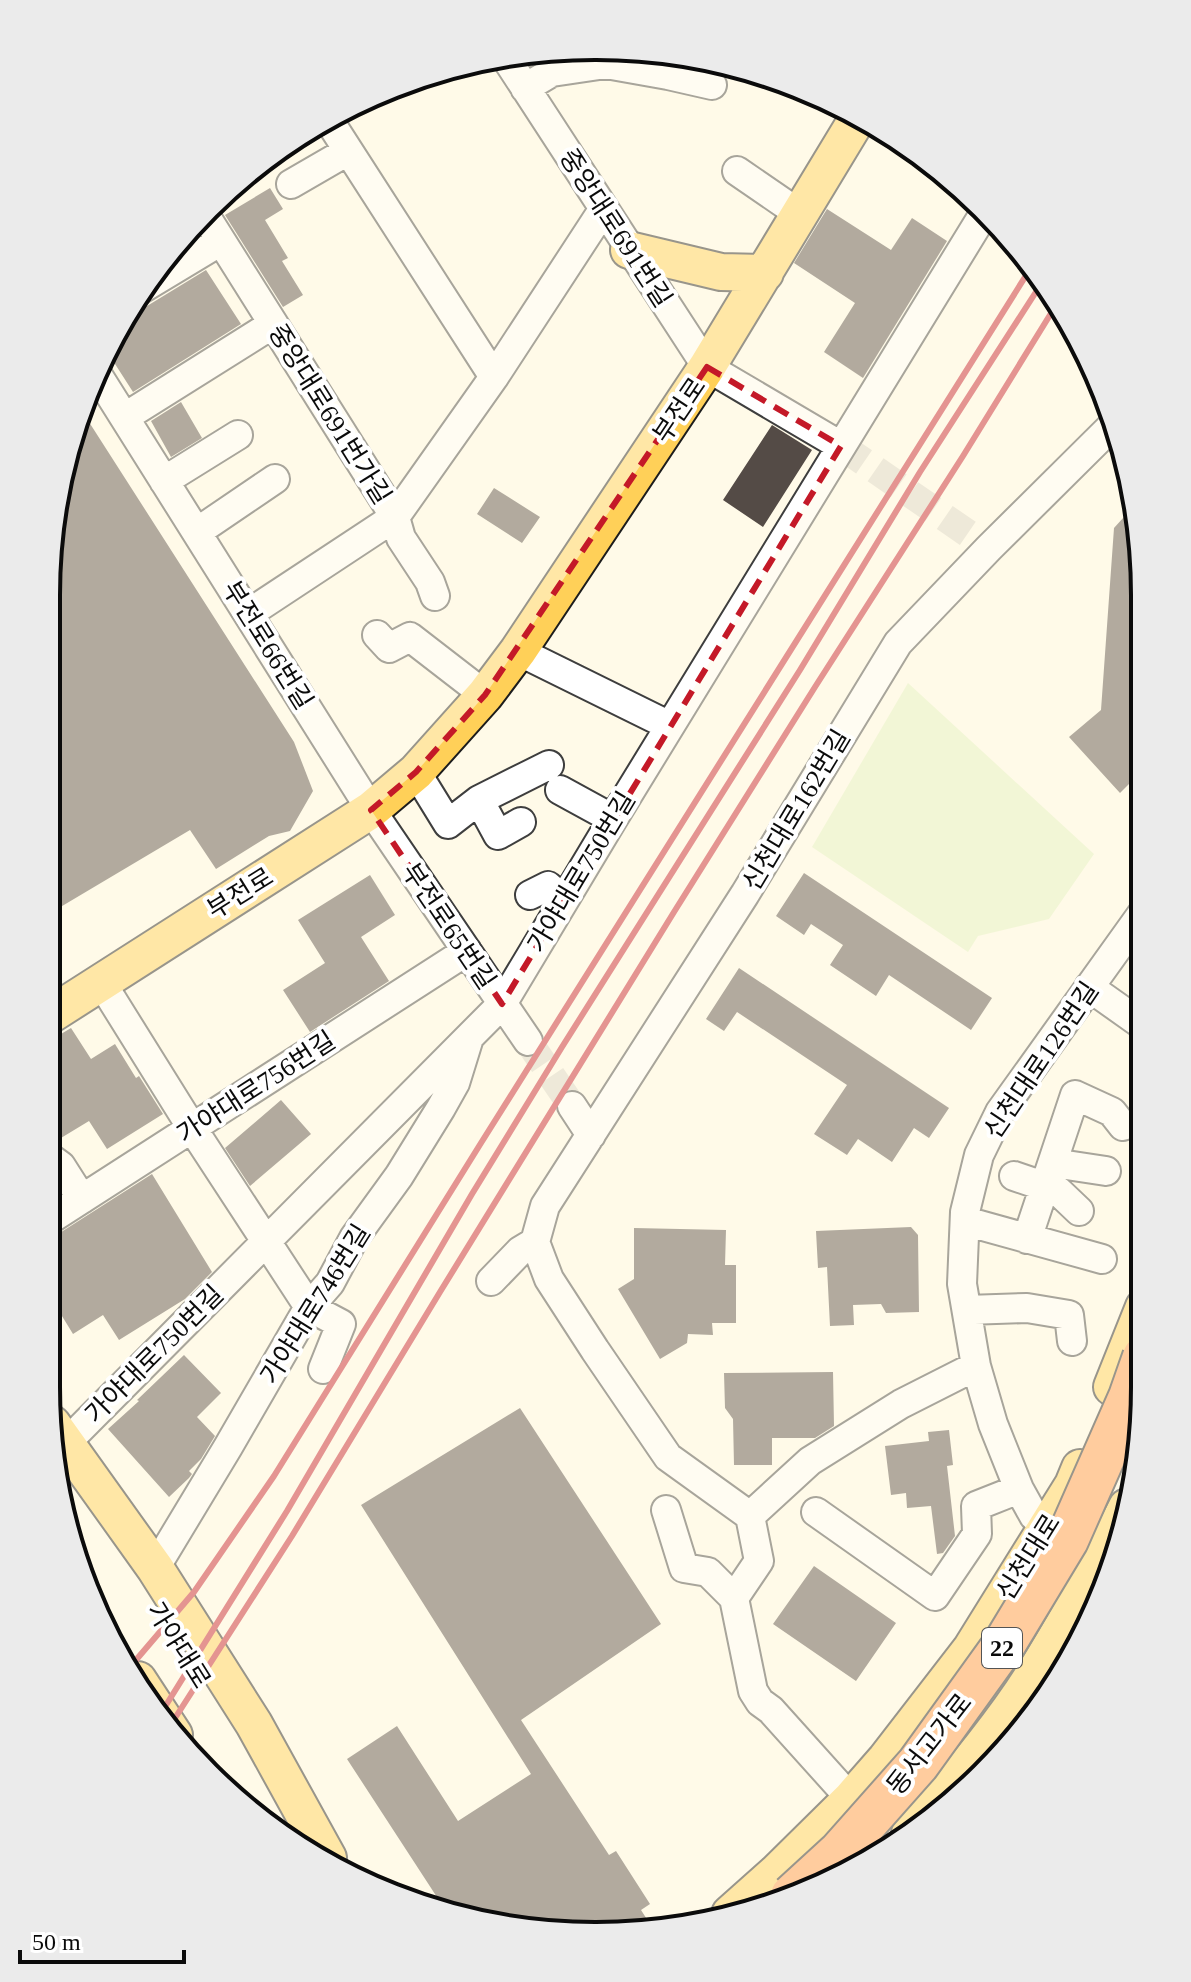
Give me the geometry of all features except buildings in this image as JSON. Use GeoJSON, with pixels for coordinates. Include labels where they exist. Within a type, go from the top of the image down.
{"type":"FeatureCollection","features":[{"type":"Feature","properties":{"kind":"highway","name":"동서고가로"},"geometry":{"type":"LineString","coordinates":[[816,1874],[840,1852],[918,1764],[1003,1646],[1067,1540],[1131,1395]]}},
{"type":"Feature","properties":{"kind":"highway","name":"동서고가로"},"geometry":{"type":"LineString","coordinates":[[897,1829],[933,1789],[1022,1669],[1096,1542],[1122,1484]]}},
{"type":"Feature","properties":{"kind":"main road","name":"부전로"},"geometry":{"type":"LineString","coordinates":[[60,1009],[371,810],[416,772],[485,695],[518,651],[707,367],[853,126]]}},
{"type":"Feature","properties":{"kind":"main road"},"geometry":{"type":"LineString","coordinates":[[629,250],[721,272],[765,273]]}},
{"type":"Feature","properties":{"kind":"main road","name":"신천대로"},"geometry":{"type":"LineString","coordinates":[[745,1901],[851,1799],[971,1649],[1073,1485],[1131,1340]]}},
{"type":"Feature","properties":{"kind":"main road"},"geometry":{"type":"LineString","coordinates":[[64,1444],[155,1568],[254,1724],[321,1846]]}},
{"type":"Feature","properties":{"kind":"main road","name":"가야대로"},"geometry":{"type":"LineString","coordinates":[[64,1447],[129,1567],[297,1831]]}},
{"type":"Feature","properties":{"kind":"main road"},"geometry":{"type":"LineString","coordinates":[[960,1778],[1033,1676],[1107,1546]]}},
{"type":"Feature","properties":{"kind":"street"},"geometry":{"type":"LineString","coordinates":[[525,88],[552,72],[606,64],[712,85]]}},
{"type":"Feature","properties":{"kind":"street","name":"중앙대로691번길"},"geometry":{"type":"LineString","coordinates":[[512,67],[707,367]]}},
{"type":"Feature","properties":{"kind":"street"},"geometry":{"type":"LineString","coordinates":[[334,129],[494,377]]}},
{"type":"Feature","properties":{"kind":"street"},"geometry":{"type":"LineString","coordinates":[[291,184],[348,151]]}},
{"type":"Feature","properties":{"kind":"street"},"geometry":{"type":"LineString","coordinates":[[737,171],[801,215]]}},
{"type":"Feature","properties":{"kind":"street","name":"중앙대로691번가길"},"geometry":{"type":"LineString","coordinates":[[248,614],[395,517],[494,377],[603,210]]}},
{"type":"Feature","properties":{"kind":"street","name":"가야대로750번길"},"geometry":{"type":"LineString","coordinates":[[62,1432],[265,1243],[502,1004],[979,222]]}},
{"type":"Feature","properties":{"kind":"street","name":"중앙대로691번가길"},"geometry":{"type":"LineString","coordinates":[[210,224],[395,517],[401,538],[430,582],[435,596]]}},
{"type":"Feature","properties":{"kind":"street"},"geometry":{"type":"LineString","coordinates":[[169,272],[221,241]]}},
{"type":"Feature","properties":{"kind":"street"},"geometry":{"type":"LineString","coordinates":[[125,417],[269,318]]}},
{"type":"Feature","properties":{"kind":"street"},"geometry":{"type":"LineString","coordinates":[[707,367],[841,446]]}},
{"type":"Feature","properties":{"kind":"street","name":"부전로66번길"},"geometry":{"type":"LineString","coordinates":[[104,385],[371,810]]}},
{"type":"Feature","properties":{"kind":"street","name":"신천대로162번길"},"geometry":{"type":"LineString","coordinates":[[535,1242],[545,1206],[745,894],[898,643],[1106,432]]}},
{"type":"Feature","properties":{"kind":"street"},"geometry":{"type":"LineString","coordinates":[[164,481],[238,435]]}},
{"type":"Feature","properties":{"kind":"street"},"geometry":{"type":"LineString","coordinates":[[197,532],[275,479]]}},
{"type":"Feature","properties":{"kind":"street"},"geometry":{"type":"LineString","coordinates":[[377,635],[389,648],[410,629],[485,695]]}},
{"type":"Feature","properties":{"kind":"street"},"geometry":{"type":"LineString","coordinates":[[518,651],[670,726]]}},
{"type":"Feature","properties":{"kind":"street"},"geometry":{"type":"LineString","coordinates":[[416,772],[448,824],[479,800],[555,778],[613,819]]}},
{"type":"Feature","properties":{"kind":"street"},"geometry":{"type":"LineString","coordinates":[[479,800],[498,835],[521,822]]}},
{"type":"Feature","properties":{"kind":"street","name":"부전로65번길"},"geometry":{"type":"LineString","coordinates":[[371,810],[528,1041]]}},
{"type":"Feature","properties":{"kind":"street"},"geometry":{"type":"LineString","coordinates":[[530,895],[548,886],[564,900]]}},
{"type":"Feature","properties":{"kind":"street","name":"신천대로126번길"},"geometry":{"type":"LineString","coordinates":[[1034,1516],[1019,1489],[993,1424],[976,1366],[962,1284],[965,1212],[979,1155],[1000,1112],[1131,929]]}},
{"type":"Feature","properties":{"kind":"street","name":"가야대로756번길"},"geometry":{"type":"LineString","coordinates":[[60,1213],[467,951]]}},
{"type":"Feature","properties":{"kind":"street"},"geometry":{"type":"LineString","coordinates":[[101,982],[265,1243],[309,1307],[341,1324],[323,1369]]}},
{"type":"Feature","properties":{"kind":"street"},"geometry":{"type":"LineString","coordinates":[[1089,987],[1131,1017]]}},
{"type":"Feature","properties":{"kind":"street","name":"가야대로746번길"},"geometry":{"type":"LineString","coordinates":[[155,1568],[309,1307],[330,1283],[354,1238],[399,1176],[441,1108],[455,1083],[468,1038]]}},
{"type":"Feature","properties":{"kind":"street","name":"신천대로126번길"},"geometry":{"type":"LineString","coordinates":[[1027,1239],[1075,1095],[1112,1112],[1123,1126]]}},
{"type":"Feature","properties":{"kind":"street"},"geometry":{"type":"LineString","coordinates":[[572,1106],[591,1135]]}},
{"type":"Feature","properties":{"kind":"street"},"geometry":{"type":"LineString","coordinates":[[60,1165],[82,1199]]}},
{"type":"Feature","properties":{"kind":"street"},"geometry":{"type":"LineString","coordinates":[[1014,1176],[1106,1171]]}},
{"type":"Feature","properties":{"kind":"street"},"geometry":{"type":"LineString","coordinates":[[1049,1175],[1058,1191],[1079,1211]]}},
{"type":"Feature","properties":{"kind":"street"},"geometry":{"type":"LineString","coordinates":[[965,1221],[1091,1262]]}},
{"type":"Feature","properties":{"kind":"street"},"geometry":{"type":"LineString","coordinates":[[491,1281],[520,1251],[535,1242],[549,1279],[668,1457],[750,1516],[759,1561],[734,1598]]}},
{"type":"Feature","properties":{"kind":"street"},"geometry":{"type":"LineString","coordinates":[[967,1310],[1027,1308],[1069,1315],[1072,1341]]}},
{"type":"Feature","properties":{"kind":"street"},"geometry":{"type":"LineString","coordinates":[[750,1516],[810,1461],[901,1404],[976,1366]]}},
{"type":"Feature","properties":{"kind":"street"},"geometry":{"type":"LineString","coordinates":[[816,1512],[935,1596],[977,1534],[976,1506],[1019,1489]]}},
{"type":"Feature","properties":{"kind":"street"},"geometry":{"type":"LineString","coordinates":[[666,1510],[684,1568],[708,1572],[734,1598],[753,1691],[760,1702],[771,1710],[851,1799]]}},
{"type":"Feature","properties":{"kind":"highlighted area"},"geometry":{"type":"Polygon","coordinates":[[[707,367],[841,446],[502,1004],[371,810],[416,772],[485,695],[707,367]]]}},
{"type":"Feature","properties":{"kind":"green space"},"geometry":{"type":"Polygon","coordinates":[[[908,683],[1094,854],[1049,919],[978,936],[968,952],[812,847],[908,683]]]}},
{"type":"Feature","properties":{"kind":"tunnel"},"geometry":{"type":"LineString","coordinates":[[841,446],[989,548]]}},
{"type":"Feature","properties":{"kind":"tunnel"},"geometry":{"type":"LineString","coordinates":[[528,1041],[572,1106]]}},
{"type":"Feature","properties":{"kind":"railway"},"geometry":{"type":"LineString","coordinates":[[136,1660],[194,1592],[274,1476],[1025,277]]}},
{"type":"Feature","properties":{"kind":"railway"},"geometry":{"type":"LineString","coordinates":[[166,1705],[287,1511],[472,1194],[562,1047],[800,670],[920,472],[1036,292]]}},
{"type":"Feature","properties":{"kind":"railway"},"geometry":{"type":"LineString","coordinates":[[175,1718],[292,1536],[674,912],[1051,314]]}}]}
